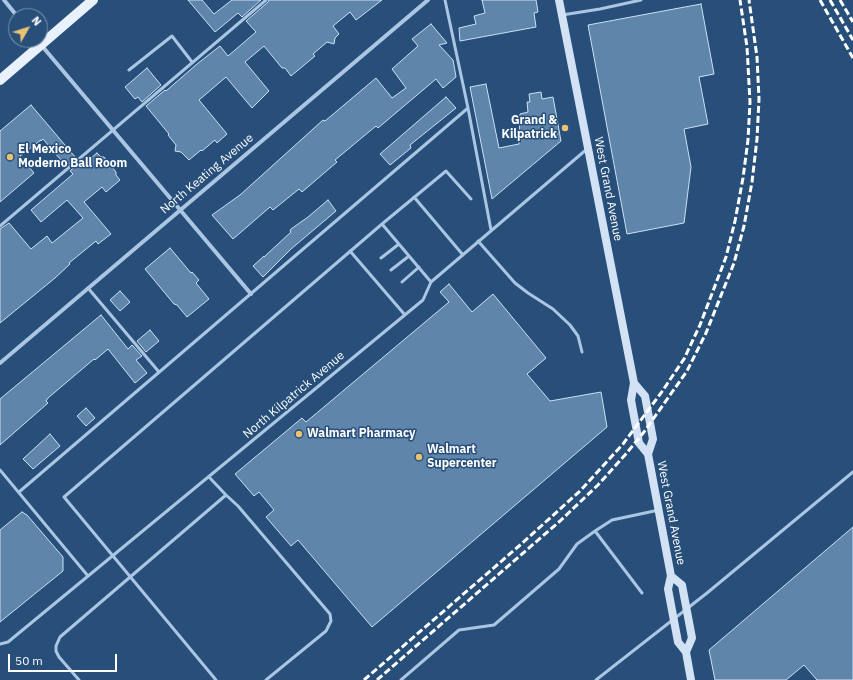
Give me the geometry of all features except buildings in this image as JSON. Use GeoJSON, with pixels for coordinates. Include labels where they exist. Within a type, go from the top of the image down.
{"type":"FeatureCollection","features":[{"type":"Feature","properties":{"kind":"main road"},"geometry":{"type":"LineString","coordinates":[[48,35],[93,0]]}},
{"type":"Feature","properties":{"kind":"main road","name":"West Grand Avenue"},"geometry":{"type":"LineString","coordinates":[[559,0],[634,383],[631,400],[640,443],[648,454],[671,576],[668,589],[676,634],[678,642],[686,652],[692,680]]}},
{"type":"Feature","properties":{"kind":"main road"},"geometry":{"type":"LineString","coordinates":[[0,80],[33,48]]}},
{"type":"Feature","properties":{"kind":"main road","name":"West Grand Avenue"},"geometry":{"type":"LineString","coordinates":[[634,383],[645,396],[648,410],[653,439],[648,454]]}},
{"type":"Feature","properties":{"kind":"main road","name":"West Grand Avenue"},"geometry":{"type":"LineString","coordinates":[[671,576],[682,586],[692,638],[686,652]]}},
{"type":"Feature","properties":{"kind":"street"},"geometry":{"type":"LineString","coordinates":[[4,0],[10,8]]}},
{"type":"Feature","properties":{"kind":"street","name":"North Keating Avenue"},"geometry":{"type":"LineString","coordinates":[[0,364],[428,0]]}},
{"type":"Feature","properties":{"kind":"street"},"geometry":{"type":"LineString","coordinates":[[44,48],[251,294]]}},
{"type":"Feature","properties":{"kind":"lane"},"geometry":{"type":"LineString","coordinates":[[0,226],[266,0]]}},
{"type":"Feature","properties":{"kind":"lane"},"geometry":{"type":"LineString","coordinates":[[445,0],[492,230]]}},
{"type":"Feature","properties":{"kind":"lane"},"geometry":{"type":"LineString","coordinates":[[562,15],[641,0]]}},
{"type":"Feature","properties":{"kind":"lane"},"geometry":{"type":"LineString","coordinates":[[129,70],[172,36],[192,62]]}},
{"type":"Feature","properties":{"kind":"lane"},"geometry":{"type":"LineString","coordinates":[[19,492],[468,108]]}},
{"type":"Feature","properties":{"kind":"lane","name":"North Kilpatrick Avenue"},"geometry":{"type":"LineString","coordinates":[[0,644],[8,642],[423,300],[431,282],[588,147]]}},
{"type":"Feature","properties":{"kind":"lane"},"geometry":{"type":"LineString","coordinates":[[216,680],[64,497],[446,170],[470,199]]}},
{"type":"Feature","properties":{"kind":"lane"},"geometry":{"type":"LineString","coordinates":[[414,197],[463,255]]}},
{"type":"Feature","properties":{"kind":"lane"},"geometry":{"type":"LineString","coordinates":[[382,224],[431,282]]}},
{"type":"Feature","properties":{"kind":"lane"},"geometry":{"type":"LineString","coordinates":[[478,242],[515,282],[528,293],[553,309],[570,325],[578,336],[582,352]]}},
{"type":"Feature","properties":{"kind":"lane"},"geometry":{"type":"LineString","coordinates":[[381,258],[399,244]]}},
{"type":"Feature","properties":{"kind":"lane"},"geometry":{"type":"LineString","coordinates":[[350,251],[405,315]]}},
{"type":"Feature","properties":{"kind":"lane"},"geometry":{"type":"LineString","coordinates":[[391,270],[409,256]]}},
{"type":"Feature","properties":{"kind":"lane"},"geometry":{"type":"LineString","coordinates":[[367,270],[372,266]]}},
{"type":"Feature","properties":{"kind":"lane"},"geometry":{"type":"LineString","coordinates":[[402,282],[419,267]]}},
{"type":"Feature","properties":{"kind":"lane"},"geometry":{"type":"LineString","coordinates":[[377,282],[381,279]]}},
{"type":"Feature","properties":{"kind":"lane"},"geometry":{"type":"LineString","coordinates":[[88,288],[160,372]]}},
{"type":"Feature","properties":{"kind":"lane"},"geometry":{"type":"LineString","coordinates":[[387,294],[392,290]]}},
{"type":"Feature","properties":{"kind":"lane"},"geometry":{"type":"LineString","coordinates":[[0,470],[88,576]]}},
{"type":"Feature","properties":{"kind":"lane"},"geometry":{"type":"LineString","coordinates":[[596,680],[707,593],[853,472]]}},
{"type":"Feature","properties":{"kind":"lane"},"geometry":{"type":"LineString","coordinates":[[209,477],[238,506],[330,614],[331,621],[326,631],[266,680]]}},
{"type":"Feature","properties":{"kind":"lane"},"geometry":{"type":"LineString","coordinates":[[79,680],[56,651],[57,642],[60,637],[226,495]]}},
{"type":"Feature","properties":{"kind":"lane"},"geometry":{"type":"LineString","coordinates":[[402,680],[459,630],[494,625],[559,569],[577,544],[595,531],[612,520],[658,510]]}},
{"type":"Feature","properties":{"kind":"lane"},"geometry":{"type":"LineString","coordinates":[[595,531],[642,593]]}},
{"type":"Feature","properties":{"kind":"railway"},"geometry":{"type":"LineString","coordinates":[[364,680],[519,546],[580,491],[623,444],[684,359],[700,325],[726,257],[735,221],[743,178],[748,140],[750,102],[747,47],[740,0]]}},
{"type":"Feature","properties":{"kind":"railway"},"geometry":{"type":"LineString","coordinates":[[377,680],[560,521],[598,485],[644,432],[687,371],[706,333],[734,263],[744,226],[752,182],[757,139],[759,99],[757,57],[749,0]]}},
{"type":"Feature","properties":{"kind":"railway"},"geometry":{"type":"LineString","coordinates":[[820,0],[853,58]]}},
{"type":"Feature","properties":{"kind":"railway"},"geometry":{"type":"LineString","coordinates":[[830,0],[853,40]]}},
{"type":"Feature","properties":{"kind":"railway"},"geometry":{"type":"LineString","coordinates":[[840,0],[853,22]]}},
{"type":"Feature","properties":{"kind":"place","name":"Grand & Kilpatrick"},"geometry":{"type":"Point","coordinates":[565,128]}},
{"type":"Feature","properties":{"kind":"place","name":"El Mexico Moderno Ball Room"},"geometry":{"type":"Point","coordinates":[10,157]}},
{"type":"Feature","properties":{"kind":"place","name":"Walmart Pharmacy"},"geometry":{"type":"Point","coordinates":[299,434]}},
{"type":"Feature","properties":{"kind":"place","name":"Walmart Supercenter"},"geometry":{"type":"Point","coordinates":[419,457]}}]}
